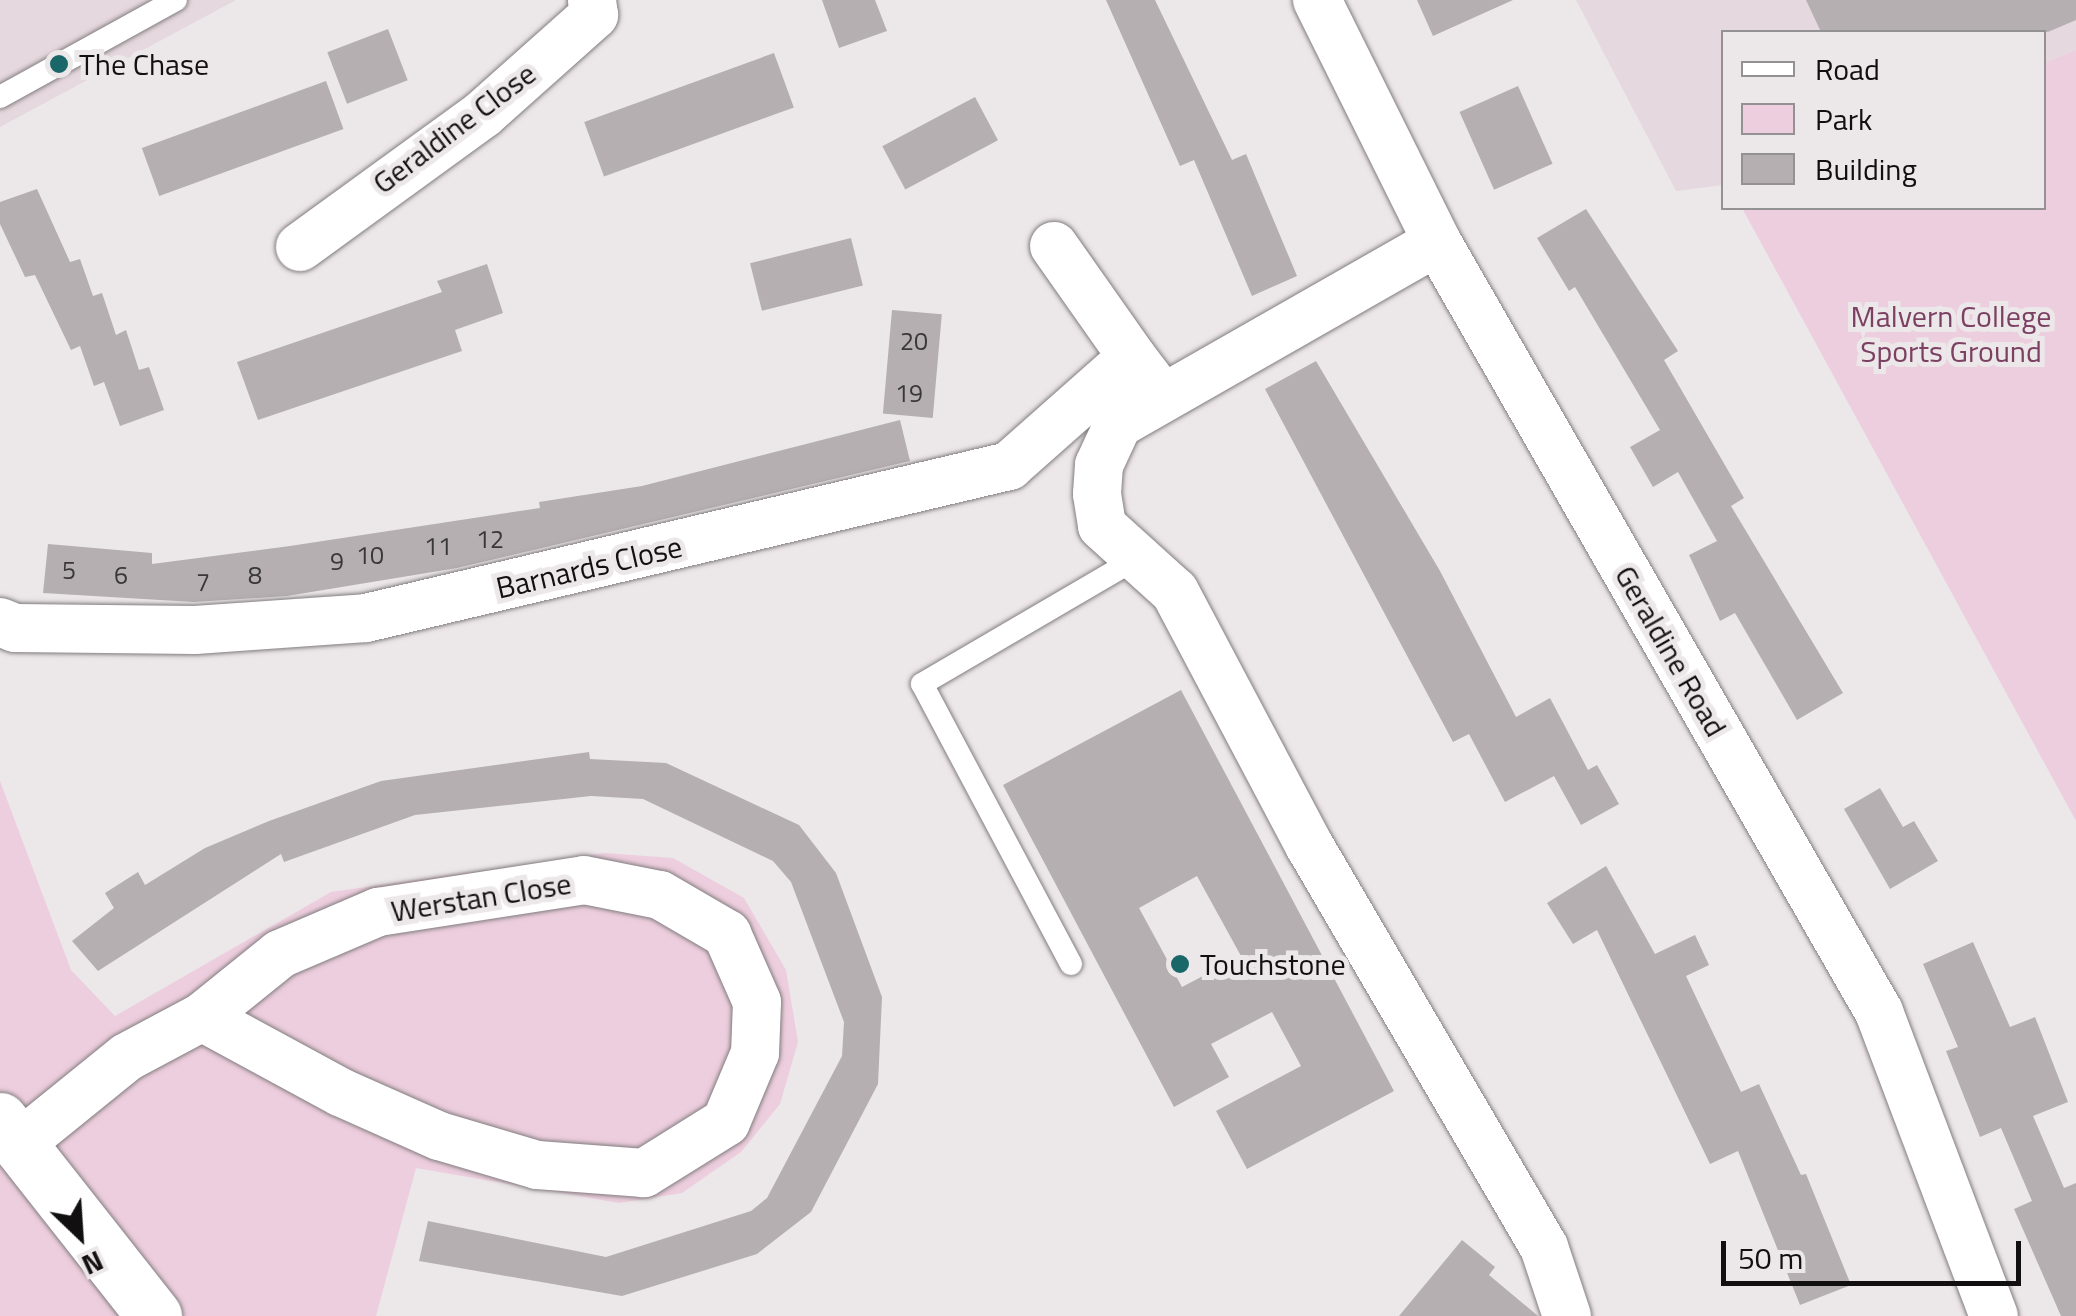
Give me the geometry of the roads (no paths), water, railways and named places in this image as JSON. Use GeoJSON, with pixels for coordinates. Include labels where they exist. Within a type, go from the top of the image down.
{"type":"FeatureCollection","features":[{"type":"Feature","properties":{"kind":"main road"},"geometry":{"type":"LineString","coordinates":[[8,1133],[154,1316]]}},
{"type":"Feature","properties":{"kind":"street","name":"Geraldine Close"},"geometry":{"type":"LineString","coordinates":[[300,248],[483,114],[594,15],[592,0]]}},
{"type":"Feature","properties":{"kind":"street","name":"Geraldine Road"},"geometry":{"type":"LineString","coordinates":[[1318,0],[1437,242],[1879,1012],[1994,1316]]}},
{"type":"Feature","properties":{"kind":"street"},"geometry":{"type":"LineString","coordinates":[[1437,242],[1161,395],[1118,424],[1099,464],[1102,526],[1134,560],[1175,592],[1309,845],[1544,1247],[1567,1316]]}},
{"type":"Feature","properties":{"kind":"street"},"geometry":{"type":"LineString","coordinates":[[1054,246],[1161,395]]}},
{"type":"Feature","properties":{"kind":"street","name":"Barnards Close"},"geometry":{"type":"LineString","coordinates":[[0,622],[15,628],[194,630],[366,618],[734,533],[1008,466],[1132,357]]}},
{"type":"Feature","properties":{"kind":"street","name":"Werstan Close"},"geometry":{"type":"LineString","coordinates":[[8,1133],[202,1016],[280,954],[378,912],[584,880],[660,895],[728,934],[757,1002],[755,1053],[726,1122],[644,1173],[538,1165],[438,1136],[340,1092],[202,1016]]}},
{"type":"Feature","properties":{"kind":"lane"},"geometry":{"type":"LineString","coordinates":[[0,97],[176,0]]}},
{"type":"Feature","properties":{"kind":"lane"},"geometry":{"type":"LineString","coordinates":[[1071,964],[922,684],[1134,560]]}},
{"type":"Feature","properties":{"kind":"place","name":"The Chase"},"geometry":{"type":"Point","coordinates":[59,64]}},
{"type":"Feature","properties":{"kind":"place","name":"Touchstone"},"geometry":{"type":"Point","coordinates":[1180,964]}},
{"type":"Feature","properties":{"kind":"park label","name":"Malvern College Sports Ground"},"geometry":{"type":"Point","coordinates":[1951,333]}}]}
